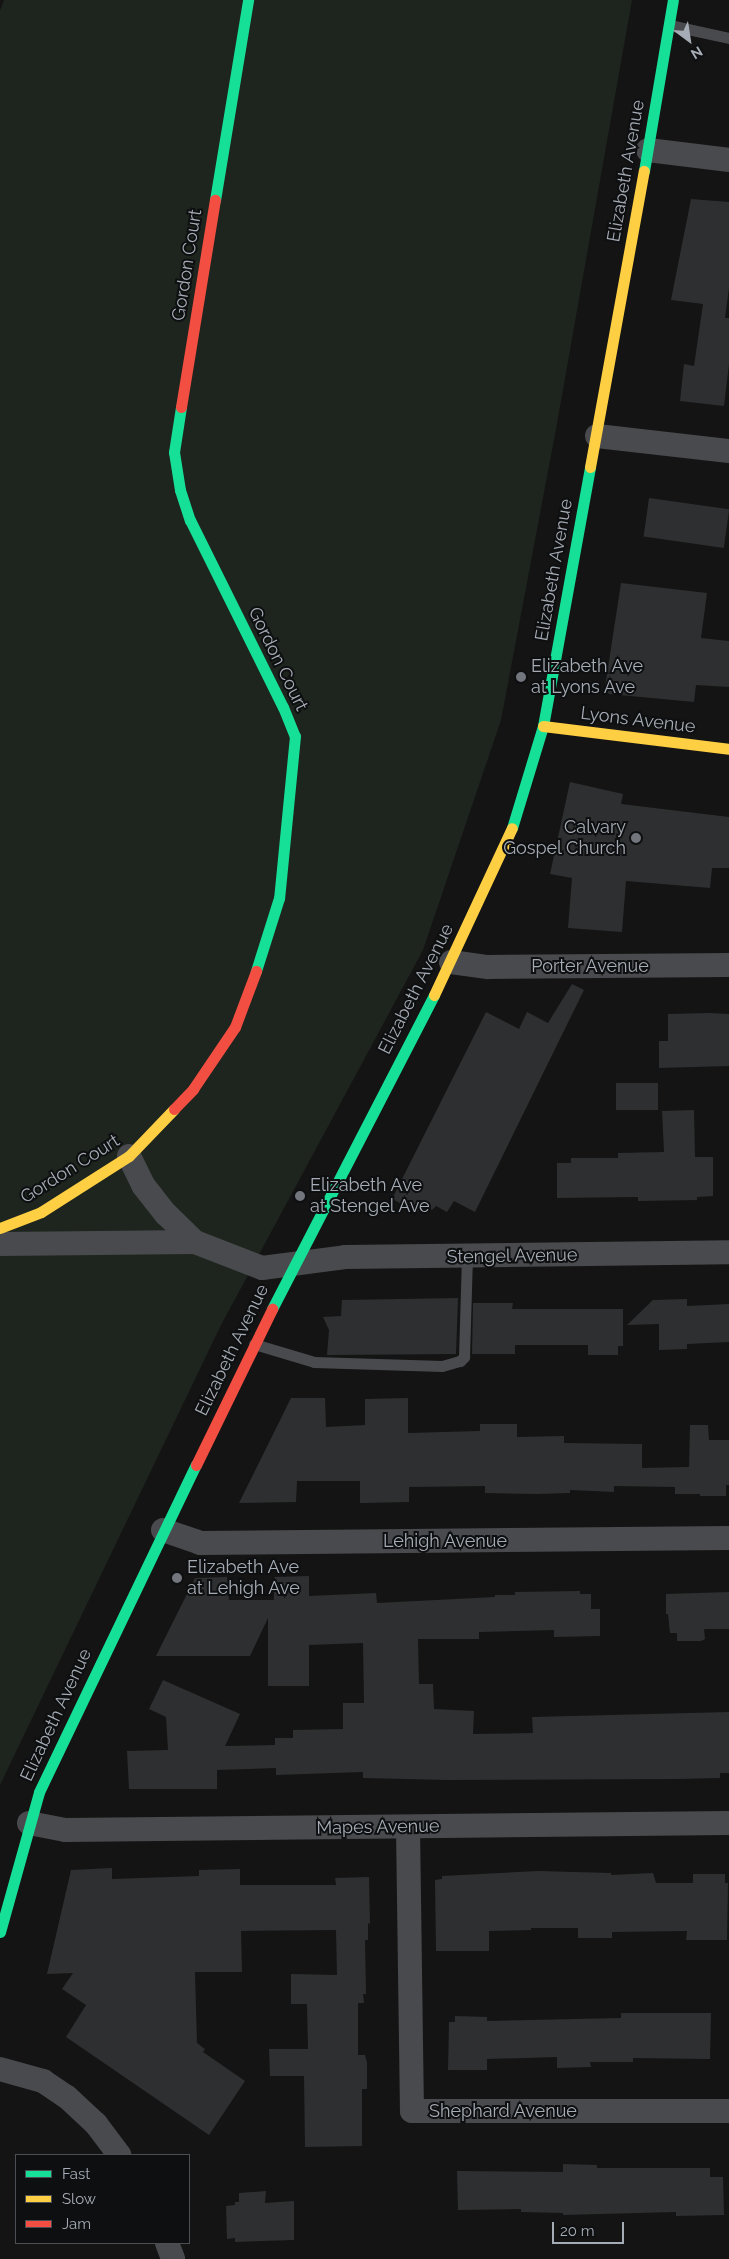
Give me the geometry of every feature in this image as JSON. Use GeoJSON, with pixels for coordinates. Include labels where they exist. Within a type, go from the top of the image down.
{"type":"FeatureCollection","features":[{"type":"Feature","properties":{"kind":"main road","name":"Gordon Court"},"geometry":{"type":"LineString","coordinates":[[0,1228],[41,1212],[129,1156],[193,1089],[236,1027],[279,898],[295,736],[283,707],[190,520],[180,490],[174,452],[248,0]]}},
{"type":"Feature","properties":{"kind":"main road","name":"Elizabeth Avenue"},"geometry":{"type":"LineString","coordinates":[[0,1932],[39,1792],[254,1344],[451,962],[517,816],[543,726],[648,150],[673,0]]}},
{"type":"Feature","properties":{"kind":"main road","name":"Lyons Avenue"},"geometry":{"type":"LineString","coordinates":[[543,726],[729,749]]}},
{"type":"Feature","properties":{"kind":"street"},"geometry":{"type":"LineString","coordinates":[[648,150],[729,160]]}},
{"type":"Feature","properties":{"kind":"street"},"geometry":{"type":"LineString","coordinates":[[596,436],[729,452]]}},
{"type":"Feature","properties":{"kind":"street","name":"Porter Avenue"},"geometry":{"type":"LineString","coordinates":[[451,962],[488,967],[729,966]]}},
{"type":"Feature","properties":{"kind":"street"},"geometry":{"type":"LineString","coordinates":[[129,1156],[143,1185],[166,1214],[195,1242]]}},
{"type":"Feature","properties":{"kind":"street"},"geometry":{"type":"LineString","coordinates":[[0,1244],[195,1242]]}},
{"type":"Feature","properties":{"kind":"street","name":"Stengel Avenue"},"geometry":{"type":"LineString","coordinates":[[195,1242],[262,1268],[346,1257],[467,1257],[729,1252]]}},
{"type":"Feature","properties":{"kind":"street","name":"Lehigh Avenue"},"geometry":{"type":"LineString","coordinates":[[164,1530],[200,1543],[729,1538]]}},
{"type":"Feature","properties":{"kind":"street","name":"Mapes Avenue"},"geometry":{"type":"LineString","coordinates":[[29,1823],[65,1830],[729,1822]]}},
{"type":"Feature","properties":{"kind":"street","name":"Shephard Avenue"},"geometry":{"type":"LineString","coordinates":[[408,1827],[412,2111],[729,2111]]}},
{"type":"Feature","properties":{"kind":"street"},"geometry":{"type":"LineString","coordinates":[[0,2069],[43,2081],[67,2097],[96,2124],[119,2154]]}},
{"type":"Feature","properties":{"kind":"street"},"geometry":{"type":"LineString","coordinates":[[168,2244],[173,2259]]}},
{"type":"Feature","properties":{"kind":"lane"},"geometry":{"type":"LineString","coordinates":[[669,25],[729,38]]}},
{"type":"Feature","properties":{"kind":"lane"},"geometry":{"type":"LineString","coordinates":[[254,1344],[314,1362],[442,1366],[460,1361],[464,1357],[467,1257]]}},
{"type":"Feature","properties":{"kind":"shaded area"},"geometry":{"type":"Polygon","coordinates":[[[4,0],[632,0],[556,429],[501,720],[423,950],[220,1327],[0,1785],[0,11],[4,0]]]}},
{"type":"Feature","properties":{"kind":"building"},"geometry":{"type":"Polygon","coordinates":[[[691,199],[729,202],[729,288],[725,318],[729,318],[729,364],[724,406],[680,401],[684,364],[694,366],[703,304],[671,300],[691,199]]]}},
{"type":"Feature","properties":{"kind":"building"},"geometry":{"type":"Polygon","coordinates":[[[649,498],[729,509],[724,548],[644,537],[649,498]]]}},
{"type":"Feature","properties":{"kind":"building"},"geometry":{"type":"Polygon","coordinates":[[[621,583],[707,593],[701,638],[729,641],[729,687],[696,685],[694,702],[609,694],[605,687],[621,583]]]}},
{"type":"Feature","properties":{"kind":"building","name":"Calvary Gospel Church"},"geometry":{"type":"Polygon","coordinates":[[[570,782],[623,794],[621,804],[729,817],[729,868],[712,868],[710,888],[626,881],[622,932],[568,928],[572,878],[550,874],[570,782]]]}},
{"type":"Feature","properties":{"kind":"building"},"geometry":{"type":"Polygon","coordinates":[[[572,984],[584,990],[475,1212],[454,1201],[447,1212],[436,1206],[432,1210],[422,1205],[418,1212],[392,1199],[486,1012],[519,1029],[527,1012],[548,1023],[572,984]]]}},
{"type":"Feature","properties":{"kind":"building"},"geometry":{"type":"Polygon","coordinates":[[[668,1014],[729,1014],[729,1066],[659,1068],[659,1041],[668,1041],[668,1014]]]}},
{"type":"Feature","properties":{"kind":"building"},"geometry":{"type":"Polygon","coordinates":[[[616,1083],[658,1083],[658,1110],[616,1110],[616,1083]]]}},
{"type":"Feature","properties":{"kind":"building"},"geometry":{"type":"Polygon","coordinates":[[[694,1110],[695,1157],[713,1157],[713,1196],[697,1197],[697,1200],[638,1201],[638,1197],[557,1198],[557,1163],[571,1163],[571,1158],[618,1158],[618,1153],[664,1152],[662,1111],[694,1110]]]}},
{"type":"Feature","properties":{"kind":"building"},"geometry":{"type":"Polygon","coordinates":[[[458,1298],[456,1354],[327,1355],[329,1330],[323,1317],[341,1316],[342,1300],[458,1298]]]}},
{"type":"Feature","properties":{"kind":"building"},"geometry":{"type":"Polygon","coordinates":[[[687,1299],[687,1306],[729,1304],[729,1342],[687,1344],[687,1349],[659,1350],[659,1324],[627,1325],[653,1300],[687,1299]]]}},
{"type":"Feature","properties":{"kind":"building"},"geometry":{"type":"Polygon","coordinates":[[[473,1303],[513,1303],[512,1309],[623,1309],[623,1346],[618,1346],[618,1355],[588,1355],[588,1345],[515,1345],[515,1354],[472,1354],[473,1303]]]}},
{"type":"Feature","properties":{"kind":"building"},"geometry":{"type":"Polygon","coordinates":[[[291,1398],[325,1398],[326,1427],[365,1425],[365,1399],[408,1398],[408,1433],[480,1431],[480,1424],[517,1424],[517,1437],[564,1436],[564,1443],[642,1444],[642,1468],[689,1467],[690,1425],[708,1425],[709,1440],[729,1440],[729,1485],[726,1485],[726,1496],[675,1494],[675,1487],[614,1486],[614,1492],[570,1490],[570,1493],[537,1494],[485,1493],[485,1486],[409,1487],[409,1502],[360,1503],[360,1481],[297,1481],[296,1502],[239,1503],[291,1398]]]}},
{"type":"Feature","properties":{"kind":"building"},"geometry":{"type":"Polygon","coordinates":[[[309,1576],[309,1596],[376,1593],[377,1603],[495,1597],[495,1595],[515,1595],[515,1592],[580,1591],[580,1594],[591,1594],[591,1609],[600,1609],[600,1636],[554,1637],[554,1630],[479,1632],[479,1639],[418,1639],[419,1684],[433,1684],[434,1709],[474,1711],[473,1734],[533,1733],[532,1717],[729,1712],[729,1773],[720,1773],[720,1778],[447,1780],[363,1778],[363,1772],[276,1775],[276,1768],[217,1770],[217,1789],[129,1789],[127,1751],[168,1750],[166,1717],[149,1709],[163,1680],[240,1714],[225,1746],[275,1745],[275,1738],[293,1738],[293,1730],[343,1729],[343,1703],[364,1703],[363,1643],[309,1645],[309,1686],[268,1686],[268,1618],[250,1656],[156,1656],[195,1578],[227,1577],[229,1600],[274,1600],[274,1577],[309,1576]]]}},
{"type":"Feature","properties":{"kind":"building"},"geometry":{"type":"Polygon","coordinates":[[[729,1592],[729,1629],[704,1629],[705,1639],[701,1641],[677,1641],[677,1633],[670,1633],[668,1614],[666,1614],[666,1594],[729,1592]]]}},
{"type":"Feature","properties":{"kind":"building"},"geometry":{"type":"Polygon","coordinates":[[[112,1868],[112,1879],[199,1876],[199,1870],[240,1869],[240,1885],[336,1885],[335,1878],[369,1877],[370,1924],[368,1923],[368,1940],[365,1940],[366,1994],[363,1994],[364,2003],[358,2003],[358,2055],[365,2055],[367,2063],[367,2089],[362,2089],[362,2146],[305,2147],[304,2076],[270,2076],[269,2049],[308,2049],[307,2004],[291,2004],[291,1974],[337,1975],[336,1930],[241,1931],[242,1972],[195,1972],[197,2043],[205,2049],[203,2052],[245,2081],[209,2135],[66,2037],[86,2005],[62,1989],[73,1973],[47,1974],[71,1870],[112,1868]]]}},
{"type":"Feature","properties":{"kind":"building"},"geometry":{"type":"Polygon","coordinates":[[[538,1871],[611,1873],[611,1875],[653,1873],[656,1883],[693,1883],[693,1874],[725,1874],[725,1883],[728,1883],[727,1940],[686,1940],[687,1931],[612,1932],[612,1938],[578,1938],[578,1928],[531,1928],[531,1930],[489,1931],[489,1951],[436,1951],[435,1880],[442,1879],[442,1876],[538,1871]]]}},
{"type":"Feature","properties":{"kind":"building"},"geometry":{"type":"Polygon","coordinates":[[[621,2013],[711,2013],[710,2059],[633,2058],[633,2062],[590,2062],[591,2067],[557,2068],[557,2057],[487,2059],[487,2070],[448,2070],[449,2022],[455,2022],[455,2016],[487,2017],[487,2021],[621,2018],[621,2013]]]}},
{"type":"Feature","properties":{"kind":"building"},"geometry":{"type":"Polygon","coordinates":[[[563,2164],[597,2165],[597,2168],[710,2168],[710,2177],[723,2177],[724,2215],[676,2216],[676,2212],[563,2215],[563,2213],[521,2212],[521,2209],[458,2210],[457,2171],[563,2172],[563,2164]]]}},
{"type":"Feature","properties":{"kind":"building"},"geometry":{"type":"Polygon","coordinates":[[[266,2191],[265,2203],[294,2201],[294,2240],[235,2242],[235,2238],[227,2239],[226,2206],[235,2205],[235,2202],[239,2202],[239,2193],[266,2191]]]}},
{"type":"Feature","properties":{"kind":"traffic: fast"},"geometry":{"type":"LineString","coordinates":[[215,200],[248,0]]}},
{"type":"Feature","properties":{"kind":"traffic: fast"},"geometry":{"type":"LineString","coordinates":[[644,171],[673,0]]}},
{"type":"Feature","properties":{"kind":"traffic: fast"},"geometry":{"type":"LineString","coordinates":[[181,407],[174,452],[180,490],[190,520],[283,707],[295,736],[279,898],[256,971]]}},
{"type":"Feature","properties":{"kind":"traffic: fast"},"geometry":{"type":"LineString","coordinates":[[512,828],[543,726],[590,467]]}},
{"type":"Feature","properties":{"kind":"traffic: fast"},"geometry":{"type":"LineString","coordinates":[[272,1309],[434,995]]}},
{"type":"Feature","properties":{"kind":"traffic: fast"},"geometry":{"type":"LineString","coordinates":[[0,1932],[39,1792],[196,1465]]}},
{"type":"Feature","properties":{"kind":"traffic: slow"},"geometry":{"type":"LineString","coordinates":[[590,467],[644,171]]}},
{"type":"Feature","properties":{"kind":"traffic: slow"},"geometry":{"type":"LineString","coordinates":[[543,726],[729,749]]}},
{"type":"Feature","properties":{"kind":"traffic: slow"},"geometry":{"type":"LineString","coordinates":[[434,995],[512,828]]}},
{"type":"Feature","properties":{"kind":"traffic: slow"},"geometry":{"type":"LineString","coordinates":[[0,1228],[41,1212],[129,1156],[174,1109]]}},
{"type":"Feature","properties":{"kind":"traffic: jam"},"geometry":{"type":"LineString","coordinates":[[181,407],[215,200]]}},
{"type":"Feature","properties":{"kind":"traffic: jam"},"geometry":{"type":"LineString","coordinates":[[174,1109],[193,1089],[235,1027],[256,971]]}},
{"type":"Feature","properties":{"kind":"traffic: jam"},"geometry":{"type":"LineString","coordinates":[[196,1465],[272,1309]]}},
{"type":"Feature","properties":{"kind":"place","name":"Elizabeth Ave at Lyons Ave"},"geometry":{"type":"Point","coordinates":[521,677]}},
{"type":"Feature","properties":{"kind":"place","name":"Calvary Gospel Church"},"geometry":{"type":"Point","coordinates":[636,838]}},
{"type":"Feature","properties":{"kind":"place","name":"Elizabeth Ave at Stengel Ave"},"geometry":{"type":"Point","coordinates":[300,1196]}},
{"type":"Feature","properties":{"kind":"place","name":"Elizabeth Ave at Lehigh Ave"},"geometry":{"type":"Point","coordinates":[177,1578]}}]}
